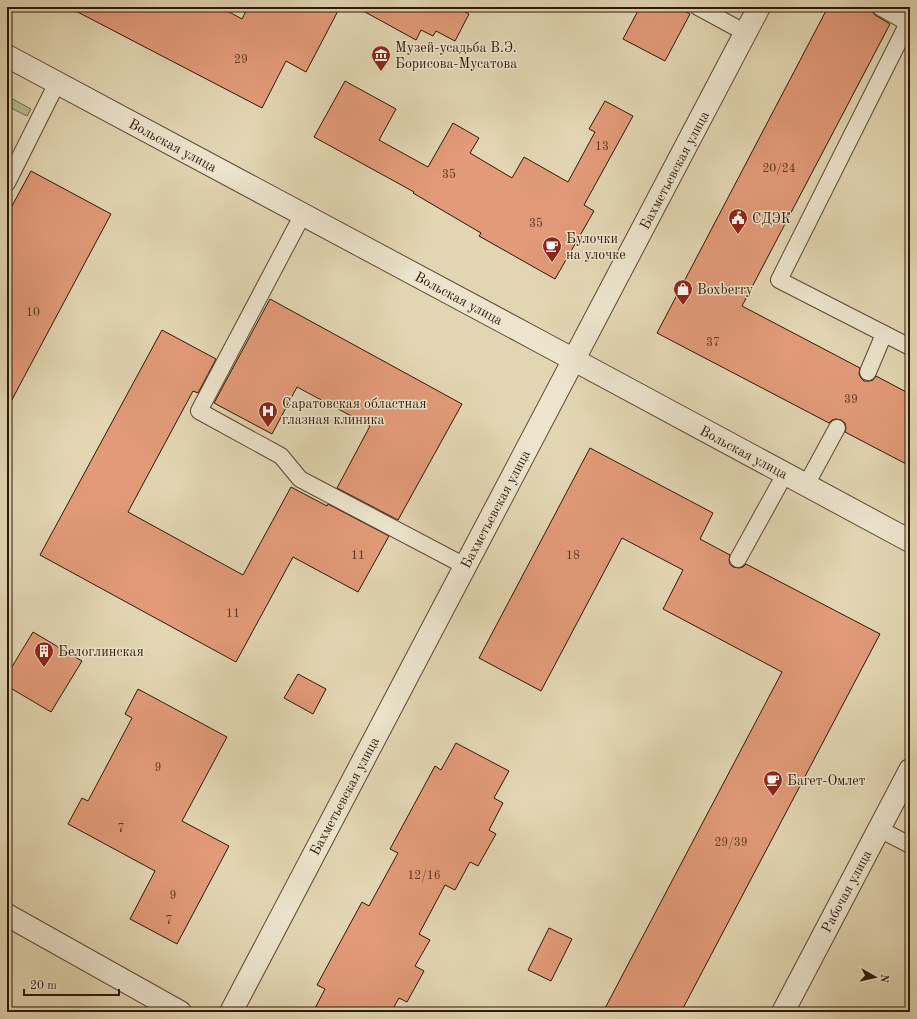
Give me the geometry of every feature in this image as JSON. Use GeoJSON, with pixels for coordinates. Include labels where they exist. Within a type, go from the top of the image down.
{"type":"FeatureCollection","features":[{"type":"Feature","properties":{"kind":"street","name":"Бахметьевская улица"},"geometry":{"type":"LineString","coordinates":[[231,1012],[760,7]]}},
{"type":"Feature","properties":{"kind":"street","name":"Вольская улица"},"geometry":{"type":"LineString","coordinates":[[7,56],[910,541]]}},
{"type":"Feature","properties":{"kind":"street","name":"Рабочая улица"},"geometry":{"type":"LineString","coordinates":[[783,1012],[910,770]]}},
{"type":"Feature","properties":{"kind":"street"},"geometry":{"type":"LineString","coordinates":[[7,915],[180,1012]]}},
{"type":"Feature","properties":{"kind":"lane"},"geometry":{"type":"LineString","coordinates":[[698,7],[746,33]]}},
{"type":"Feature","properties":{"kind":"lane"},"geometry":{"type":"LineString","coordinates":[[880,7],[909,24],[779,280],[910,347]]}},
{"type":"Feature","properties":{"kind":"lane"},"geometry":{"type":"LineString","coordinates":[[7,183],[57,83]]}},
{"type":"Feature","properties":{"kind":"lane"},"geometry":{"type":"LineString","coordinates":[[303,214],[199,412],[281,456],[300,479],[465,566]]}},
{"type":"Feature","properties":{"kind":"lane"},"geometry":{"type":"LineString","coordinates":[[868,372],[884,334]]}},
{"type":"Feature","properties":{"kind":"lane"},"geometry":{"type":"LineString","coordinates":[[806,485],[838,428]]}},
{"type":"Feature","properties":{"kind":"lane"},"geometry":{"type":"LineString","coordinates":[[738,559],[785,474]]}},
{"type":"Feature","properties":{"kind":"lane"},"geometry":{"type":"LineString","coordinates":[[879,829],[910,845]]}},
{"type":"Feature","properties":{"kind":"green space"},"geometry":{"type":"Polygon","coordinates":[[[7,96],[31,109],[27,116],[7,106],[7,96]]]}},
{"type":"Feature","properties":{"kind":"building"},"geometry":{"type":"Polygon","coordinates":[[[68,7],[220,7],[242,19],[248,7],[340,7],[306,72],[286,61],[262,108],[68,7]]]}},
{"type":"Feature","properties":{"kind":"building"},"geometry":{"type":"Polygon","coordinates":[[[356,7],[456,7],[469,14],[455,41],[436,31],[433,36],[421,30],[416,40],[356,7]]]}},
{"type":"Feature","properties":{"kind":"building"},"geometry":{"type":"Polygon","coordinates":[[[640,7],[677,7],[690,14],[665,61],[623,39],[640,7]]]}},
{"type":"Feature","properties":{"kind":"building"},"geometry":{"type":"Polygon","coordinates":[[[828,7],[871,7],[875,15],[890,24],[742,306],[860,368],[859,374],[864,381],[873,380],[876,376],[910,394],[910,466],[845,432],[845,423],[841,420],[832,420],[829,423],[657,333],[828,7]]]}},
{"type":"Feature","properties":{"kind":"building"},"geometry":{"type":"Polygon","coordinates":[[[345,81],[396,109],[379,140],[428,167],[453,123],[479,138],[470,153],[512,178],[524,157],[568,182],[595,132],[589,129],[605,101],[633,116],[584,205],[594,211],[555,279],[479,236],[481,233],[413,193],[414,192],[314,137],[345,81]]]}},
{"type":"Feature","properties":{"kind":"building"},"geometry":{"type":"Polygon","coordinates":[[[31,171],[111,214],[7,409],[7,215],[31,171]]]}},
{"type":"Feature","properties":{"kind":"building"},"geometry":{"type":"Polygon","coordinates":[[[270,299],[462,404],[398,520],[337,488],[370,426],[297,387],[272,434],[214,403],[270,299]]]}},
{"type":"Feature","properties":{"kind":"building"},"geometry":{"type":"Polygon","coordinates":[[[162,330],[216,359],[198,393],[193,391],[128,512],[243,575],[291,487],[327,506],[328,504],[389,536],[358,592],[293,557],[236,662],[40,555],[162,330]]]}},
{"type":"Feature","properties":{"kind":"building"},"geometry":{"type":"Polygon","coordinates":[[[590,448],[713,513],[700,539],[730,555],[730,564],[733,567],[739,568],[746,564],[880,634],[681,1012],[603,1012],[782,672],[663,609],[683,570],[622,538],[541,691],[479,658],[590,448]]]}},
{"type":"Feature","properties":{"kind":"building","name":"Белоглинская"},"geometry":{"type":"Polygon","coordinates":[[[33,632],[82,661],[51,712],[7,686],[7,675],[33,632]]]}},
{"type":"Feature","properties":{"kind":"building"},"geometry":{"type":"Polygon","coordinates":[[[298,674],[326,689],[313,714],[284,698],[298,674]]]}},
{"type":"Feature","properties":{"kind":"building"},"geometry":{"type":"Polygon","coordinates":[[[138,689],[227,737],[182,821],[229,846],[177,944],[130,919],[155,871],[68,824],[82,798],[88,801],[132,718],[125,714],[138,689]]]}},
{"type":"Feature","properties":{"kind":"building"},"geometry":{"type":"Polygon","coordinates":[[[456,743],[509,771],[494,798],[503,803],[489,830],[496,834],[478,866],[470,862],[455,890],[445,885],[419,934],[430,940],[415,966],[424,971],[407,1002],[399,998],[391,1012],[313,1012],[325,989],[317,985],[362,902],[369,906],[398,853],[390,849],[435,766],[441,770],[456,743]]]}},
{"type":"Feature","properties":{"kind":"building"},"geometry":{"type":"Polygon","coordinates":[[[549,928],[572,939],[551,981],[528,970],[549,928]]]}},
{"type":"Feature","properties":{"kind":"place","name":"Музей-усадьба В.Э. Борисова-Мусатова"},"geometry":{"type":"Point","coordinates":[381,72]}},
{"type":"Feature","properties":{"kind":"place","name":"СДЭК"},"geometry":{"type":"Point","coordinates":[738,235]}},
{"type":"Feature","properties":{"kind":"place","name":"Булочки на улочке"},"geometry":{"type":"Point","coordinates":[552,263]}},
{"type":"Feature","properties":{"kind":"place","name":"Boxberry"},"geometry":{"type":"Point","coordinates":[683,306]}},
{"type":"Feature","properties":{"kind":"place","name":"Саратовская областная глазная клиника"},"geometry":{"type":"Point","coordinates":[268,428]}},
{"type":"Feature","properties":{"kind":"place","name":"Белоглинская"},"geometry":{"type":"Point","coordinates":[44,668]}},
{"type":"Feature","properties":{"kind":"place","name":"Багет-Омлет"},"geometry":{"type":"Point","coordinates":[773,797]}}]}
